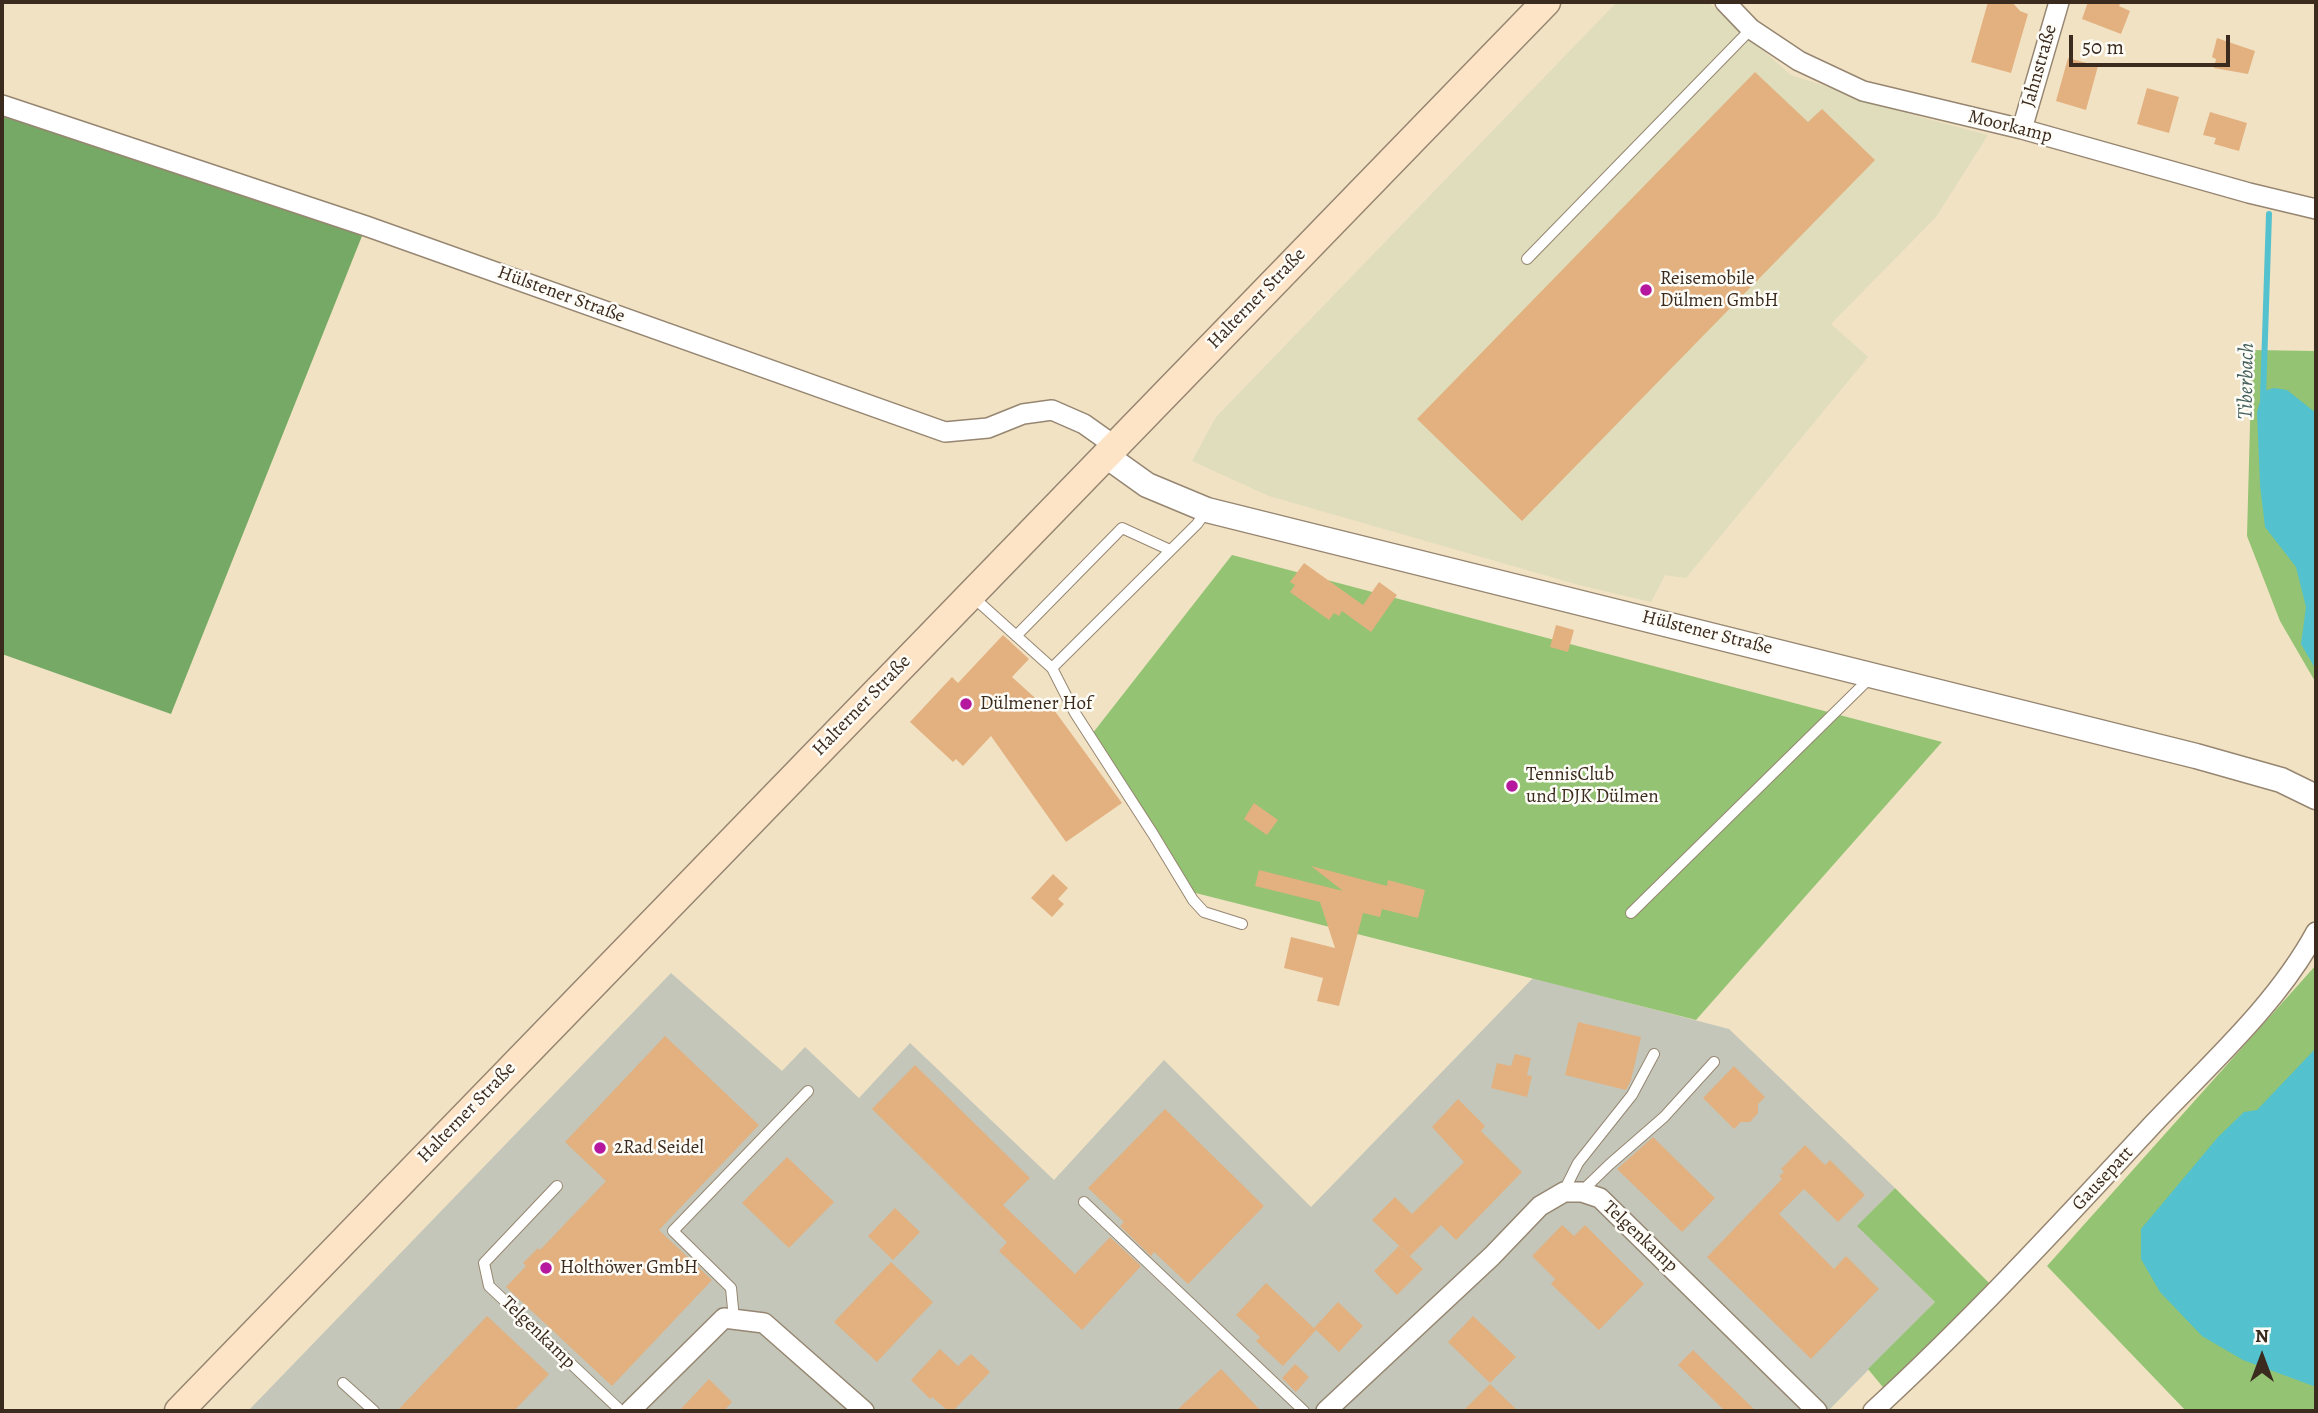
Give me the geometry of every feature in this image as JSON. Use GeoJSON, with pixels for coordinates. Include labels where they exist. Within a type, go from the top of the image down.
{"type":"FeatureCollection","features":[{"type":"Feature","properties":{"kind":"main road","name":"Halterner Straße"},"geometry":{"type":"LineString","coordinates":[[179,1411],[1546,2]]}},
{"type":"Feature","properties":{"kind":"street","name":"Moorkamp"},"geometry":{"type":"LineString","coordinates":[[1724,2],[1751,29],[1799,61],[1863,90],[2022,129],[2249,193],[2316,209]]}},
{"type":"Feature","properties":{"kind":"street","name":"Jahnstraße"},"geometry":{"type":"LineString","coordinates":[[2022,129],[2059,2]]}},
{"type":"Feature","properties":{"kind":"street","name":"Hülstener Straße"},"geometry":{"type":"LineString","coordinates":[[2,104],[379,231],[945,432],[988,428],[1023,414],[1052,410],[1084,424],[1147,485],[1207,510],[2196,756],[2281,780],[2316,797]]}},
{"type":"Feature","properties":{"kind":"street","name":"Gausepatt"},"geometry":{"type":"LineString","coordinates":[[1873,1411],[2027,1259],[2254,1017],[2302,958],[2316,932]]}},
{"type":"Feature","properties":{"kind":"street"},"geometry":{"type":"LineString","coordinates":[[1326,1411],[1492,1256],[1540,1206],[1573,1192]]}},
{"type":"Feature","properties":{"kind":"street","name":"Telgenkamp"},"geometry":{"type":"LineString","coordinates":[[1573,1192],[1600,1198],[1817,1411]]}},
{"type":"Feature","properties":{"kind":"street"},"geometry":{"type":"LineString","coordinates":[[630,1411],[724,1318],[764,1323],[864,1411]]}},
{"type":"Feature","properties":{"kind":"lane"},"geometry":{"type":"LineString","coordinates":[[1527,259],[1751,29]]}},
{"type":"Feature","properties":{"kind":"lane"},"geometry":{"type":"LineString","coordinates":[[1052,668],[1170,551],[1207,510]]}},
{"type":"Feature","properties":{"kind":"lane"},"geometry":{"type":"LineString","coordinates":[[1016,636],[1122,528],[1170,551]]}},
{"type":"Feature","properties":{"kind":"lane"},"geometry":{"type":"LineString","coordinates":[[970,594],[1052,668],[1075,713],[1193,901],[1204,912],[1242,924]]}},
{"type":"Feature","properties":{"kind":"lane"},"geometry":{"type":"LineString","coordinates":[[1631,913],[1874,674]]}},
{"type":"Feature","properties":{"kind":"lane"},"geometry":{"type":"LineString","coordinates":[[1573,1192],[1578,1163],[1632,1095],[1654,1054]]}},
{"type":"Feature","properties":{"kind":"lane"},"geometry":{"type":"LineString","coordinates":[[1573,1192],[1664,1117],[1714,1062]]}},
{"type":"Feature","properties":{"kind":"lane"},"geometry":{"type":"LineString","coordinates":[[734,1319],[731,1288],[673,1231],[808,1091]]}},
{"type":"Feature","properties":{"kind":"lane","name":"Telgenkamp"},"geometry":{"type":"LineString","coordinates":[[557,1186],[484,1263],[489,1286],[621,1411]]}},
{"type":"Feature","properties":{"kind":"lane"},"geometry":{"type":"LineString","coordinates":[[1084,1202],[1304,1411]]}},
{"type":"Feature","properties":{"kind":"lane"},"geometry":{"type":"LineString","coordinates":[[343,1383],[374,1411]]}},
{"type":"Feature","properties":{"kind":"shaded area"},"geometry":{"type":"Polygon","coordinates":[[[1617,2],[1708,2],[1791,75],[1920,117],[1988,135],[1936,217],[1831,324],[1868,357],[1686,578],[1665,575],[1651,602],[1579,585],[1269,496],[1192,461],[1216,417],[1617,2]]]}},
{"type":"Feature","properties":{"kind":"shaded area"},"geometry":{"type":"Polygon","coordinates":[[[671,973],[782,1071],[805,1047],[859,1098],[910,1043],[1054,1180],[1164,1060],[1311,1207],[1533,978],[1729,1029],[1895,1188],[1858,1226],[1935,1302],[1828,1411],[248,1411],[671,973]]]}},
{"type":"Feature","properties":{"kind":"green space"},"geometry":{"type":"Polygon","coordinates":[[[2,105],[366,226],[171,714],[2,654],[2,105]]]}},
{"type":"Feature","properties":{"kind":"green space"},"geometry":{"type":"Polygon","coordinates":[[[2252,350],[2316,351],[2316,683],[2280,621],[2247,536],[2252,350]]]}},
{"type":"Feature","properties":{"kind":"green space","name":"TennisClub und DJK Dülmen"},"geometry":{"type":"Polygon","coordinates":[[[1232,555],[1942,742],[1696,1020],[1180,889],[1092,734],[1232,555]]]}},
{"type":"Feature","properties":{"kind":"green space"},"geometry":{"type":"Polygon","coordinates":[[[2316,965],[2316,1411],[2186,1411],[2047,1266],[2316,965]]]}},
{"type":"Feature","properties":{"kind":"green space"},"geometry":{"type":"Polygon","coordinates":[[[1895,1188],[1992,1286],[1886,1391],[1868,1369],[1935,1302],[1857,1226],[1895,1188]]]}},
{"type":"Feature","properties":{"kind":"water"},"geometry":{"type":"Polygon","coordinates":[[[2274,388],[2287,390],[2316,413],[2316,670],[2301,644],[2306,607],[2296,567],[2265,527],[2257,412],[2263,391],[2274,388]]]}},
{"type":"Feature","properties":{"kind":"water"},"geometry":{"type":"Polygon","coordinates":[[[2316,1048],[2316,1387],[2243,1360],[2202,1336],[2160,1292],[2141,1259],[2141,1229],[2218,1137],[2244,1112],[2257,1110],[2316,1048]]]}},
{"type":"Feature","properties":{"kind":"building"},"geometry":{"type":"Polygon","coordinates":[[[1988,2],[2012,2],[2020,11],[2028,14],[2011,73],[1971,62],[1988,2]]]}},
{"type":"Feature","properties":{"kind":"building"},"geometry":{"type":"Polygon","coordinates":[[[2088,2],[2121,2],[2119,6],[2130,11],[2121,34],[2082,19],[2088,2]]]}},
{"type":"Feature","properties":{"kind":"building"},"geometry":{"type":"Polygon","coordinates":[[[2217,38],[2255,51],[2248,74],[2214,68],[2216,59],[2212,57],[2217,38]]]}},
{"type":"Feature","properties":{"kind":"building"},"geometry":{"type":"Polygon","coordinates":[[[2068,58],[2098,66],[2086,110],[2056,101],[2068,58]]]}},
{"type":"Feature","properties":{"kind":"building","name":"Reisemobile Dülmen GmbH"},"geometry":{"type":"Polygon","coordinates":[[[1755,72],[1808,122],[1822,109],[1875,160],[1522,521],[1417,419],[1755,72]]]}},
{"type":"Feature","properties":{"kind":"building"},"geometry":{"type":"Polygon","coordinates":[[[2147,88],[2179,97],[2169,133],[2137,124],[2147,88]]]}},
{"type":"Feature","properties":{"kind":"building"},"geometry":{"type":"Polygon","coordinates":[[[2210,112],[2247,123],[2239,151],[2214,144],[2216,138],[2203,135],[2210,112]]]}},
{"type":"Feature","properties":{"kind":"building"},"geometry":{"type":"Polygon","coordinates":[[[1304,563],[1363,605],[1379,582],[1397,595],[1371,632],[1342,611],[1339,616],[1334,613],[1329,620],[1290,592],[1295,585],[1290,582],[1304,563]]]}},
{"type":"Feature","properties":{"kind":"building"},"geometry":{"type":"Polygon","coordinates":[[[1556,625],[1574,630],[1568,652],[1550,647],[1556,625]]]}},
{"type":"Feature","properties":{"kind":"building"},"geometry":{"type":"Polygon","coordinates":[[[1003,635],[1029,659],[1012,677],[1044,706],[1049,703],[1122,803],[1066,842],[991,736],[963,766],[956,759],[953,762],[910,722],[952,677],[958,683],[1003,635]]]}},
{"type":"Feature","properties":{"kind":"building"},"geometry":{"type":"Polygon","coordinates":[[[1254,803],[1278,820],[1267,835],[1244,819],[1254,803]]]}},
{"type":"Feature","properties":{"kind":"building"},"geometry":{"type":"Polygon","coordinates":[[[1311,866],[1387,886],[1388,880],[1425,890],[1418,918],[1382,909],[1380,917],[1363,913],[1339,1006],[1317,1001],[1323,978],[1284,968],[1291,937],[1335,948],[1320,902],[1255,886],[1259,870],[1343,891],[1311,866]]]}},
{"type":"Feature","properties":{"kind":"building"},"geometry":{"type":"Polygon","coordinates":[[[1053,874],[1068,888],[1058,899],[1064,904],[1052,917],[1031,898],[1053,874]]]}},
{"type":"Feature","properties":{"kind":"building"},"geometry":{"type":"Polygon","coordinates":[[[1578,1022],[1641,1037],[1626,1090],[1565,1075],[1578,1022]]]}},
{"type":"Feature","properties":{"kind":"building"},"geometry":{"type":"Polygon","coordinates":[[[665,1036],[759,1125],[659,1230],[712,1280],[612,1386],[506,1287],[526,1266],[523,1263],[538,1248],[540,1250],[606,1181],[565,1142],[665,1036]]]}},
{"type":"Feature","properties":{"kind":"building"},"geometry":{"type":"Polygon","coordinates":[[[1515,1054],[1531,1058],[1527,1075],[1532,1076],[1527,1097],[1491,1088],[1497,1063],[1511,1066],[1515,1054]]]}},
{"type":"Feature","properties":{"kind":"building"},"geometry":{"type":"Polygon","coordinates":[[[915,1065],[1030,1178],[1003,1205],[1075,1274],[1110,1237],[1141,1266],[1082,1330],[999,1251],[1007,1242],[872,1109],[915,1065]]]}},
{"type":"Feature","properties":{"kind":"building"},"geometry":{"type":"Polygon","coordinates":[[[1734,1066],[1765,1097],[1758,1104],[1758,1113],[1750,1122],[1741,1122],[1734,1129],[1703,1098],[1734,1066]]]}},
{"type":"Feature","properties":{"kind":"building"},"geometry":{"type":"Polygon","coordinates":[[[1458,1099],[1485,1126],[1481,1131],[1522,1172],[1456,1240],[1441,1225],[1410,1256],[1372,1220],[1395,1197],[1412,1214],[1464,1162],[1432,1127],[1458,1099]]]}},
{"type":"Feature","properties":{"kind":"building"},"geometry":{"type":"Polygon","coordinates":[[[1165,1109],[1264,1206],[1188,1284],[1154,1252],[1151,1256],[1120,1226],[1124,1222],[1088,1188],[1165,1109]]]}},
{"type":"Feature","properties":{"kind":"building"},"geometry":{"type":"Polygon","coordinates":[[[1653,1137],[1715,1198],[1682,1232],[1617,1169],[1653,1137]]]}},
{"type":"Feature","properties":{"kind":"building"},"geometry":{"type":"Polygon","coordinates":[[[1805,1145],[1825,1165],[1830,1160],[1865,1195],[1838,1222],[1804,1189],[1779,1214],[1834,1269],[1846,1256],[1879,1289],[1811,1359],[1707,1257],[1782,1179],[1779,1176],[1784,1172],[1781,1169],[1805,1145]]]}},
{"type":"Feature","properties":{"kind":"building"},"geometry":{"type":"Polygon","coordinates":[[[787,1157],[834,1202],[789,1248],[742,1203],[787,1157]]]}},
{"type":"Feature","properties":{"kind":"building"},"geometry":{"type":"Polygon","coordinates":[[[895,1208],[920,1232],[893,1260],[868,1236],[895,1208]]]}},
{"type":"Feature","properties":{"kind":"building"},"geometry":{"type":"Polygon","coordinates":[[[1562,1225],[1574,1236],[1585,1225],[1644,1284],[1599,1330],[1551,1284],[1555,1279],[1532,1256],[1562,1225]]]}},
{"type":"Feature","properties":{"kind":"building"},"geometry":{"type":"Polygon","coordinates":[[[1399,1246],[1423,1269],[1397,1295],[1374,1271],[1399,1246]]]}},
{"type":"Feature","properties":{"kind":"building"},"geometry":{"type":"Polygon","coordinates":[[[891,1262],[933,1302],[877,1362],[834,1322],[891,1262]]]}},
{"type":"Feature","properties":{"kind":"building"},"geometry":{"type":"Polygon","coordinates":[[[1266,1283],[1316,1330],[1283,1366],[1256,1341],[1260,1337],[1236,1315],[1266,1283]]]}},
{"type":"Feature","properties":{"kind":"building"},"geometry":{"type":"Polygon","coordinates":[[[1338,1302],[1363,1326],[1339,1352],[1314,1328],[1338,1302]]]}},
{"type":"Feature","properties":{"kind":"building"},"geometry":{"type":"Polygon","coordinates":[[[487,1316],[549,1374],[514,1411],[397,1411],[487,1316]]]}},
{"type":"Feature","properties":{"kind":"building"},"geometry":{"type":"Polygon","coordinates":[[[1473,1316],[1516,1357],[1490,1383],[1448,1342],[1473,1316]]]}},
{"type":"Feature","properties":{"kind":"building"},"geometry":{"type":"Polygon","coordinates":[[[940,1349],[958,1366],[971,1354],[990,1372],[953,1411],[948,1411],[932,1397],[930,1399],[911,1380],[940,1349]]]}},
{"type":"Feature","properties":{"kind":"building"},"geometry":{"type":"Polygon","coordinates":[[[1693,1350],[1756,1411],[1725,1411],[1678,1365],[1693,1350]]]}},
{"type":"Feature","properties":{"kind":"building"},"geometry":{"type":"Polygon","coordinates":[[[1295,1364],[1309,1377],[1296,1392],[1282,1378],[1295,1364]]]}},
{"type":"Feature","properties":{"kind":"building"},"geometry":{"type":"Polygon","coordinates":[[[1221,1369],[1261,1411],[1176,1411],[1221,1369]]]}},
{"type":"Feature","properties":{"kind":"building"},"geometry":{"type":"Polygon","coordinates":[[[709,1379],[732,1402],[724,1411],[679,1411],[709,1379]]]}},
{"type":"Feature","properties":{"kind":"building"},"geometry":{"type":"Polygon","coordinates":[[[1490,1384],[1518,1411],[1463,1411],[1490,1384]]]}},
{"type":"Feature","properties":{"kind":"waterway","name":"Tiberbach"},"geometry":{"type":"LineString","coordinates":[[2263,398],[2269,214]]}},
{"type":"Feature","properties":{"kind":"place","name":"Reisemobile Dülmen GmbH"},"geometry":{"type":"Point","coordinates":[1646,290]}},
{"type":"Feature","properties":{"kind":"place","name":"Dülmener Hof"},"geometry":{"type":"Point","coordinates":[966,704]}},
{"type":"Feature","properties":{"kind":"place","name":"TennisClub und DJK Dülmen"},"geometry":{"type":"Point","coordinates":[1512,786]}},
{"type":"Feature","properties":{"kind":"place","name":"2Rad Seidel"},"geometry":{"type":"Point","coordinates":[600,1148]}},
{"type":"Feature","properties":{"kind":"place","name":"Holthöwer GmbH"},"geometry":{"type":"Point","coordinates":[546,1268]}}]}
